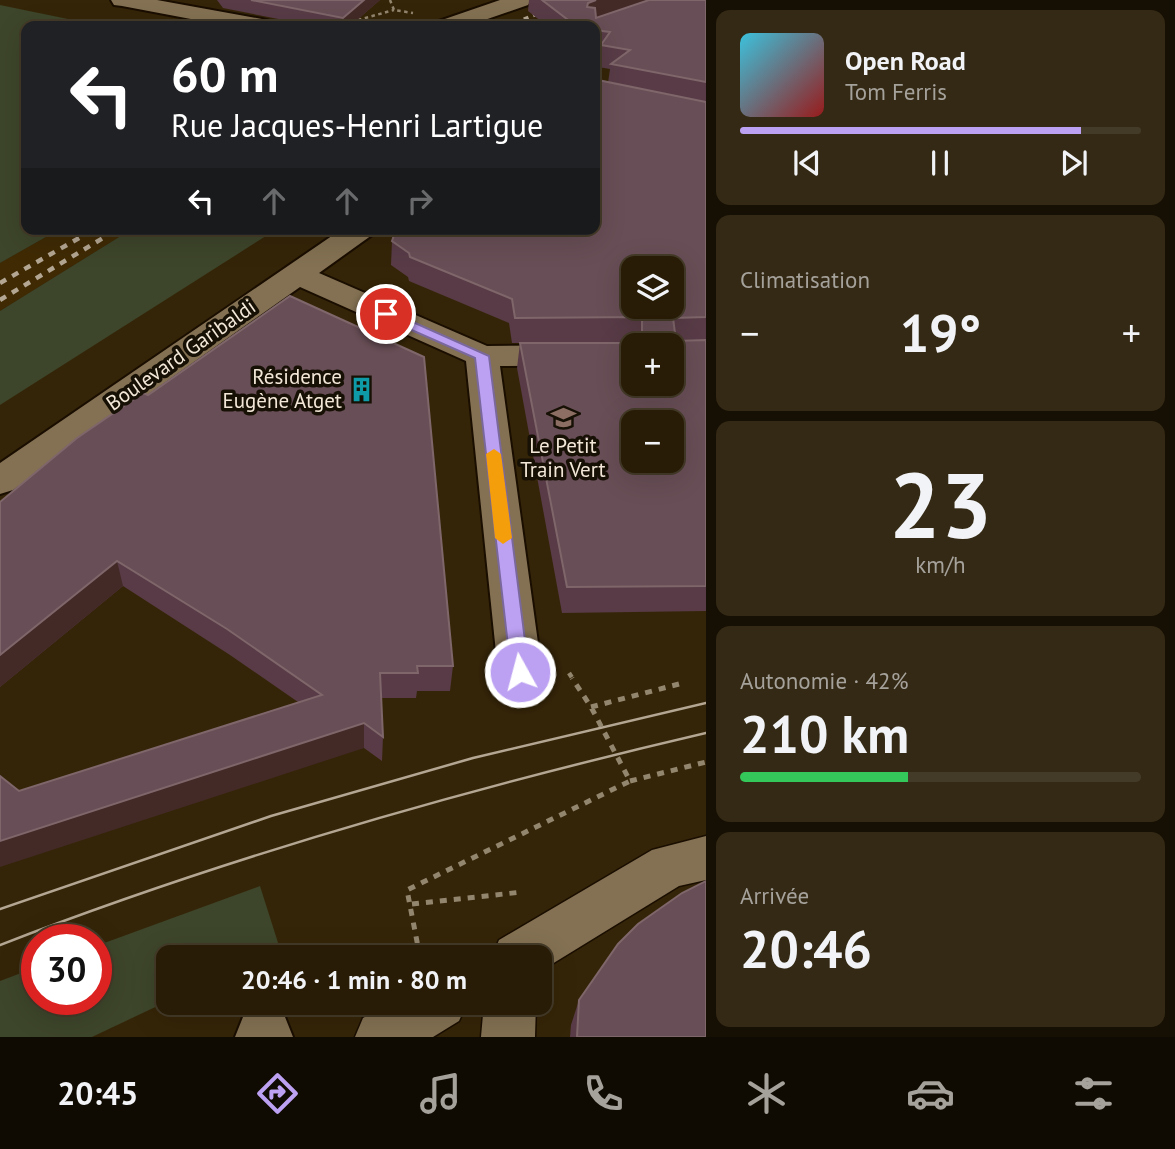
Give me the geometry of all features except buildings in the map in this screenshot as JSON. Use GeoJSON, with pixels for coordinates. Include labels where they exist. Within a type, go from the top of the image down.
{"type":"FeatureCollection","features":[{"type":"Feature","properties":{"kind":"street"},"geometry":{"type":"LineString","coordinates":[[122,0],[178,5],[242,21]]}},
{"type":"Feature","properties":{"kind":"street"},"geometry":{"type":"LineString","coordinates":[[461,21],[520,0]]}},
{"type":"Feature","properties":{"kind":"street","name":"Boulevard Garibaldi"},"geometry":{"type":"LineString","coordinates":[[0,481],[353,235]]}},
{"type":"Feature","properties":{"kind":"street"},"geometry":{"type":"LineString","coordinates":[[297,274],[482,356],[621,355]]}},
{"type":"Feature","properties":{"kind":"street"},"geometry":{"type":"LineString","coordinates":[[482,356],[520,672]]}},
{"type":"Feature","properties":{"kind":"street"},"geometry":{"type":"LineString","coordinates":[[537,945],[669,866],[706,858]]}},
{"type":"Feature","properties":{"kind":"street"},"geometry":{"type":"LineString","coordinates":[[382,1037],[420,1015]]}},
{"type":"Feature","properties":{"kind":"street"},"geometry":{"type":"LineString","coordinates":[[508,1037],[509,1015]]}},
{"type":"Feature","properties":{"kind":"path"},"geometry":{"type":"LineString","coordinates":[[390,0],[394,10]]}},
{"type":"Feature","properties":{"kind":"path"},"geometry":{"type":"LineString","coordinates":[[358,20],[394,10],[414,13]]}},
{"type":"Feature","properties":{"kind":"path"},"geometry":{"type":"LineString","coordinates":[[566,670],[591,707],[630,781]]}},
{"type":"Feature","properties":{"kind":"path"},"geometry":{"type":"LineString","coordinates":[[591,707],[679,684]]}},
{"type":"Feature","properties":{"kind":"path"},"geometry":{"type":"LineString","coordinates":[[418,945],[412,904],[407,890],[630,781],[706,762]]}},
{"type":"Feature","properties":{"kind":"path"},"geometry":{"type":"LineString","coordinates":[[412,904],[530,891]]}},
{"type":"Feature","properties":{"kind":"shaded area"},"geometry":{"type":"Polygon","coordinates":[[[49,235],[122,235],[0,311],[0,263],[49,235]]]}},
{"type":"Feature","properties":{"kind":"green space"},"geometry":{"type":"Polygon","coordinates":[[[0,5],[78,21],[21,21],[21,235],[49,235],[0,263],[0,5]]]}},
{"type":"Feature","properties":{"kind":"green space"},"geometry":{"type":"Polygon","coordinates":[[[122,235],[268,235],[0,405],[0,311],[122,235]]]}},
{"type":"Feature","properties":{"kind":"green space"},"geometry":{"type":"Polygon","coordinates":[[[260,886],[279,945],[156,945],[156,1007],[92,1037],[0,1037],[0,981],[21,973],[21,1015],[112,1015],[112,940],[260,886]]]}},
{"type":"Feature","properties":{"kind":"tram line"},"geometry":{"type":"LineString","coordinates":[[0,909],[271,816],[473,758],[706,703]]}},
{"type":"Feature","properties":{"kind":"tram line"},"geometry":{"type":"LineString","coordinates":[[0,945],[174,882],[349,827],[527,777],[706,733]]}},
{"type":"Feature","properties":{"kind":"railway"},"geometry":{"type":"LineString","coordinates":[[518,21],[575,0]]}},
{"type":"Feature","properties":{"kind":"railway"},"geometry":{"type":"LineString","coordinates":[[549,21],[560,17]]}},
{"type":"Feature","properties":{"kind":"railway"},"geometry":{"type":"LineString","coordinates":[[0,283],[84,235]]}},
{"type":"Feature","properties":{"kind":"railway"},"geometry":{"type":"LineString","coordinates":[[0,300],[108,235]]}},
{"type":"Feature","properties":{"kind":"slow traffic"},"geometry":{"type":"LineString","coordinates":[[494,454],[503,538]]}},
{"type":"Feature","properties":{"kind":"place","name":"Résidence Eugène Atget"},"geometry":{"type":"Point","coordinates":[362,389]}},
{"type":"Feature","properties":{"kind":"place","name":"Le Petit Train Vert"},"geometry":{"type":"Point","coordinates":[563,417]}},
{"type":"Feature","properties":{"kind":"route"},"geometry":{"type":"LineString","coordinates":[[386,314],[482,356],[520,672]]}}]}
